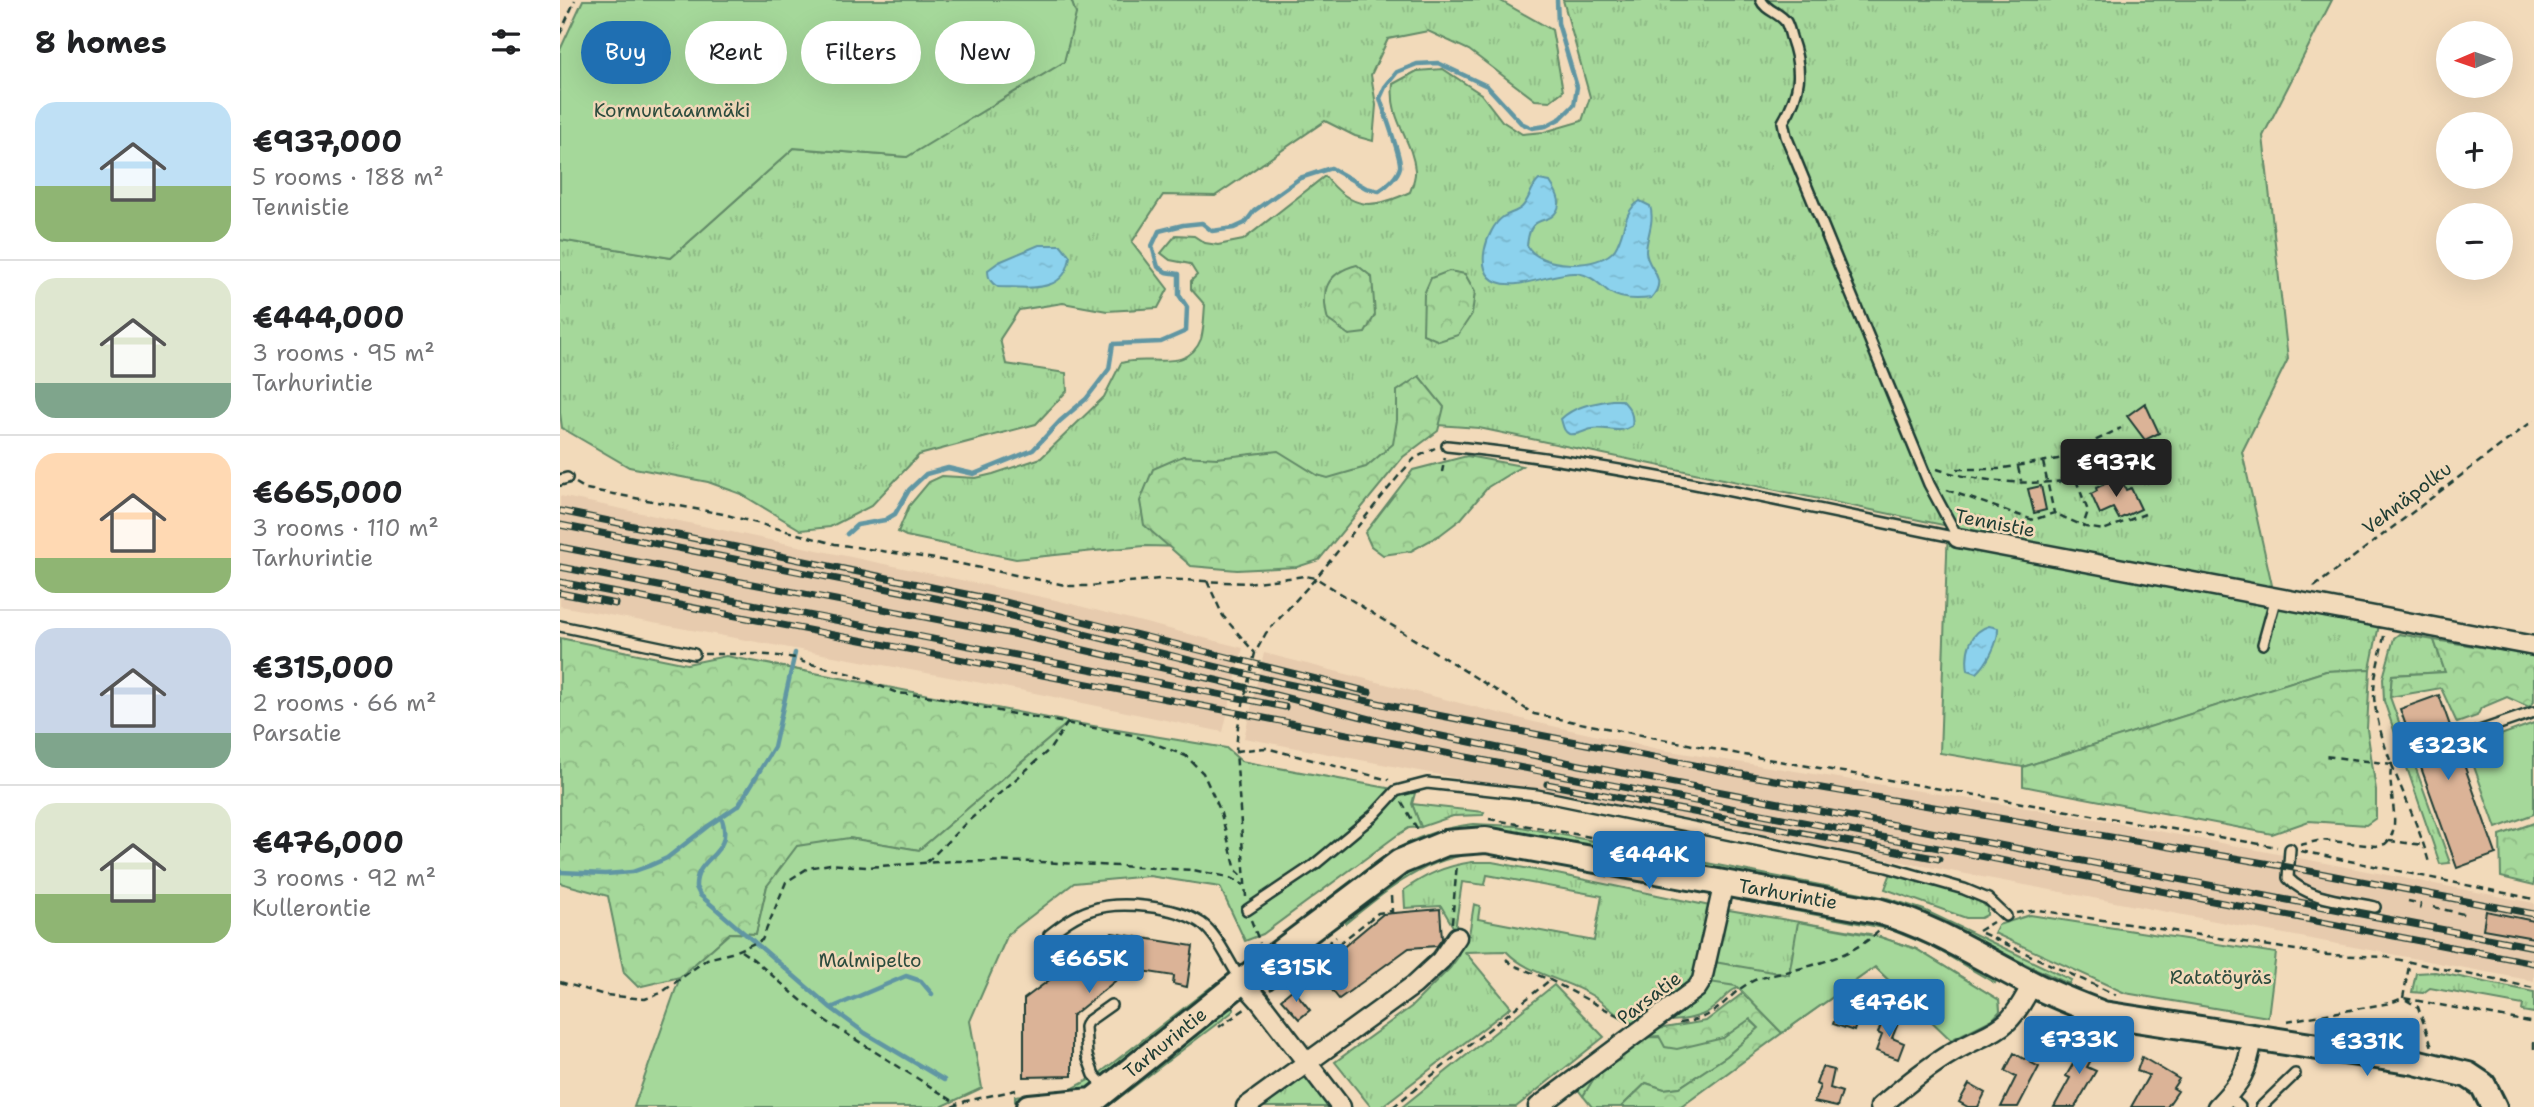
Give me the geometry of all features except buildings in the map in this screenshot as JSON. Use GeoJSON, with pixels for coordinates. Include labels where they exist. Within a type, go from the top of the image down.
{"type":"FeatureCollection","features":[{"type":"Feature","properties":{"kind":"street","name":"Tennistie"},"geometry":{"type":"LineString","coordinates":[[1958,538],[2534,646]]}},
{"type":"Feature","properties":{"kind":"street","name":"Tarhurintie"},"geometry":{"type":"LineString","coordinates":[[1095,1099],[1242,981],[1400,862],[1446,843],[1470,840],[1504,841],[1878,911],[1909,920],[2032,984],[2103,1014],[2415,1062],[2468,1075],[2483,1084],[2494,1107]]}},
{"type":"Feature","properties":{"kind":"street","name":"Parsatie"},"geometry":{"type":"LineString","coordinates":[[1538,1107],[1693,992],[1702,980],[1724,882]]}},
{"type":"Feature","properties":{"kind":"street"},"geometry":{"type":"LineString","coordinates":[[1246,1107],[1414,985],[1441,960],[1457,937]]}},
{"type":"Feature","properties":{"kind":"street"},"geometry":{"type":"LineString","coordinates":[[1242,981],[1259,999],[1341,1107]]}},
{"type":"Feature","properties":{"kind":"street"},"geometry":{"type":"LineString","coordinates":[[1880,1107],[1912,1079],[1953,1052],[2008,1023],[2023,1003],[2032,984]]}},
{"type":"Feature","properties":{"kind":"street"},"geometry":{"type":"LineString","coordinates":[[2228,1103],[2249,1064],[2253,1037]]}},
{"type":"Feature","properties":{"kind":"street"},"geometry":{"type":"LineString","coordinates":[[1026,1099],[1095,1099]]}},
{"type":"Feature","properties":{"kind":"lane"},"geometry":{"type":"LineString","coordinates":[[1761,0],[1763,5],[1785,20],[1798,57],[1799,82],[1796,101],[1783,122],[1786,136],[1921,463],[1958,538]]}},
{"type":"Feature","properties":{"kind":"lane","name":"Tennistie"},"geometry":{"type":"LineString","coordinates":[[1447,446],[1675,481],[1958,538]]}},
{"type":"Feature","properties":{"kind":"lane"},"geometry":{"type":"LineString","coordinates":[[2263,644],[2276,597]]}},
{"type":"Feature","properties":{"kind":"lane"},"geometry":{"type":"LineString","coordinates":[[560,626],[694,654]]}},
{"type":"Feature","properties":{"kind":"lane"},"geometry":{"type":"LineString","coordinates":[[2465,736],[2534,712]]}},
{"type":"Feature","properties":{"kind":"lane"},"geometry":{"type":"LineString","coordinates":[[1247,910],[1314,865],[1374,815],[1396,791],[1427,783],[1537,795],[1887,867],[1964,889],[1989,900],[2006,916]]}},
{"type":"Feature","properties":{"kind":"lane"},"geometry":{"type":"LineString","coordinates":[[2290,849],[2288,878],[2294,885],[2319,896],[2375,907]]}},
{"type":"Feature","properties":{"kind":"lane"},"geometry":{"type":"LineString","coordinates":[[1049,934],[1068,920],[1092,909],[1143,906],[1175,912],[1200,923],[1211,933],[1242,981]]}},
{"type":"Feature","properties":{"kind":"lane"},"geometry":{"type":"LineString","coordinates":[[1095,1099],[1094,1075],[1087,1056],[1085,1027],[1087,1022],[1111,1005]]}},
{"type":"Feature","properties":{"kind":"lane"},"geometry":{"type":"LineString","coordinates":[[2261,1107],[2295,1074]]}},
{"type":"Feature","properties":{"kind":"path"},"geometry":{"type":"LineString","coordinates":[[560,34],[575,0]]}},
{"type":"Feature","properties":{"kind":"path","name":"Vehnäpolku"},"geometry":{"type":"LineString","coordinates":[[2298,601],[2328,574],[2534,420]]}},
{"type":"Feature","properties":{"kind":"path"},"geometry":{"type":"LineString","coordinates":[[1957,469],[1998,469],[2058,459],[2121,429]]}},
{"type":"Feature","properties":{"kind":"path"},"geometry":{"type":"LineString","coordinates":[[2094,442],[2103,465]]}},
{"type":"Feature","properties":{"kind":"path"},"geometry":{"type":"LineString","coordinates":[[1921,463],[1955,475],[2048,482],[2075,478],[2143,445],[2165,461]]}},
{"type":"Feature","properties":{"kind":"path"},"geometry":{"type":"LineString","coordinates":[[560,982],[605,995],[645,999],[661,993],[707,959],[762,940],[786,882],[808,868],[830,864],[866,867],[927,862],[1039,862],[1193,870],[1228,877],[1244,885],[1236,751],[1238,726],[1255,653],[1266,633],[1316,578],[1415,457],[1433,448],[1447,446]]}},
{"type":"Feature","properties":{"kind":"path"},"geometry":{"type":"LineString","coordinates":[[2043,462],[2054,513]]}},
{"type":"Feature","properties":{"kind":"path"},"geometry":{"type":"LineString","coordinates":[[2018,466],[2021,481]]}},
{"type":"Feature","properties":{"kind":"path"},"geometry":{"type":"LineString","coordinates":[[2075,478],[2088,510],[2083,526]]}},
{"type":"Feature","properties":{"kind":"path"},"geometry":{"type":"LineString","coordinates":[[564,479],[586,489],[723,513],[835,544],[936,559],[1070,586],[1159,579],[1247,583],[1305,576],[1316,578],[1534,714],[1744,755],[2290,849],[2534,899]]}},
{"type":"Feature","properties":{"kind":"path"},"geometry":{"type":"LineString","coordinates":[[1930,484],[2033,520],[2054,513],[2083,526],[2103,530],[2145,514]]}},
{"type":"Feature","properties":{"kind":"path"},"geometry":{"type":"LineString","coordinates":[[1206,580],[1223,616],[1255,653]]}},
{"type":"Feature","properties":{"kind":"path"},"geometry":{"type":"LineString","coordinates":[[2387,619],[2374,703],[2392,764],[2425,845],[2429,863]]}},
{"type":"Feature","properties":{"kind":"path"},"geometry":{"type":"LineString","coordinates":[[694,654],[757,654],[798,658],[803,662],[851,674],[897,693],[938,697],[1003,712],[1133,735],[1186,756],[1203,773],[1220,810],[1236,870],[1243,877]]}},
{"type":"Feature","properties":{"kind":"path"},"geometry":{"type":"LineString","coordinates":[[927,862],[1049,749],[1069,722]]}},
{"type":"Feature","properties":{"kind":"path"},"geometry":{"type":"LineString","coordinates":[[1236,751],[1266,748],[1311,758],[1373,778],[1419,785]]}},
{"type":"Feature","properties":{"kind":"path"},"geometry":{"type":"LineString","coordinates":[[2325,756],[2392,764]]}},
{"type":"Feature","properties":{"kind":"path"},"geometry":{"type":"LineString","coordinates":[[2389,841],[2395,822],[2389,775],[2392,764]]}},
{"type":"Feature","properties":{"kind":"path"},"geometry":{"type":"LineString","coordinates":[[1396,791],[1419,832]]}},
{"type":"Feature","properties":{"kind":"path"},"geometry":{"type":"LineString","coordinates":[[2290,849],[2322,840],[2376,846],[2389,841],[2425,845]]}},
{"type":"Feature","properties":{"kind":"path"},"geometry":{"type":"LineString","coordinates":[[1448,862],[1466,859]]}},
{"type":"Feature","properties":{"kind":"path"},"geometry":{"type":"LineString","coordinates":[[1457,861],[1452,933],[1457,937]]}},
{"type":"Feature","properties":{"kind":"path"},"geometry":{"type":"LineString","coordinates":[[1321,948],[1326,954],[1378,913],[1392,912],[1391,896]]}},
{"type":"Feature","properties":{"kind":"path"},"geometry":{"type":"LineString","coordinates":[[2408,901],[2421,904],[2420,910]]}},
{"type":"Feature","properties":{"kind":"path"},"geometry":{"type":"LineString","coordinates":[[2433,907],[2468,915]]}},
{"type":"Feature","properties":{"kind":"path"},"geometry":{"type":"LineString","coordinates":[[1247,910],[1259,943]]}},
{"type":"Feature","properties":{"kind":"path"},"geometry":{"type":"LineString","coordinates":[[2127,997],[2096,986],[1978,931],[2006,916],[2038,910],[2328,955],[2386,957],[2534,988]]}},
{"type":"Feature","properties":{"kind":"path"},"geometry":{"type":"LineString","coordinates":[[1363,917],[1367,921]]}},
{"type":"Feature","properties":{"kind":"path"},"geometry":{"type":"LineString","coordinates":[[1868,929],[1888,934]]}},
{"type":"Feature","properties":{"kind":"path"},"geometry":{"type":"LineString","coordinates":[[1506,959],[1636,1027],[1703,1018],[1726,1004],[1746,984],[1850,952],[1879,931]]}},
{"type":"Feature","properties":{"kind":"path"},"geometry":{"type":"LineString","coordinates":[[739,950],[823,1019],[958,1104]]}},
{"type":"Feature","properties":{"kind":"path"},"geometry":{"type":"LineString","coordinates":[[2403,998],[2409,966]]}},
{"type":"Feature","properties":{"kind":"path"},"geometry":{"type":"LineString","coordinates":[[1393,1107],[1550,980]]}},
{"type":"Feature","properties":{"kind":"path"},"geometry":{"type":"LineString","coordinates":[[2403,998],[2418,1007],[2428,1041],[2434,1050]]}},
{"type":"Feature","properties":{"kind":"path"},"geometry":{"type":"LineString","coordinates":[[2286,1021],[2390,1003],[2403,998],[2534,1023]]}},
{"type":"Feature","properties":{"kind":"path"},"geometry":{"type":"LineString","coordinates":[[2534,1042],[2534,1052]]}},
{"type":"Feature","properties":{"kind":"path"},"geometry":{"type":"LineString","coordinates":[[952,1107],[1011,1091],[1026,1099]]}},
{"type":"Feature","properties":{"kind":"shaded area"},"geometry":{"type":"Polygon","coordinates":[[[560,496],[1056,600],[1243,648],[1223,732],[1020,690],[560,606],[560,496]]]}},
{"type":"Feature","properties":{"kind":"shaded area"},"geometry":{"type":"Polygon","coordinates":[[[1264,653],[1534,722],[1663,750],[2101,820],[2534,903],[2534,981],[1244,738],[1264,653]]]}},
{"type":"Feature","properties":{"kind":"green space","name":"Kormuntaanmäki"},"geometry":{"type":"Polygon","coordinates":[[[583,0],[1071,0],[1076,14],[1064,62],[1035,80],[1035,21],[935,21],[935,84],[1028,84],[907,157],[794,148],[671,258],[560,240],[560,50],[583,0]]]}},
{"type":"Feature","properties":{"kind":"green space"},"geometry":{"type":"Polygon","coordinates":[[[1071,0],[1499,0],[1552,30],[1563,91],[1550,101],[1535,100],[1469,50],[1428,31],[1388,39],[1371,75],[1376,105],[1373,141],[1355,136],[1325,121],[1215,196],[1163,195],[1132,242],[1168,289],[1158,308],[1107,311],[1063,303],[1019,310],[1000,339],[1006,364],[1066,373],[1067,391],[1036,424],[919,455],[871,506],[830,527],[801,530],[741,494],[708,482],[629,467],[562,428],[560,240],[671,258],[794,148],[907,157],[993,84],[1035,84],[1035,49],[1076,14],[1071,0]]]}},
{"type":"Feature","properties":{"kind":"green space"},"geometry":{"type":"Polygon","coordinates":[[[1563,0],[2332,0],[2263,136],[2288,359],[2242,452],[2276,603],[2379,625],[2370,669],[2326,671],[2023,767],[1940,753],[1948,526],[1479,428],[1437,425],[1402,452],[1320,550],[1144,546],[1016,559],[906,536],[898,532],[909,506],[929,482],[942,476],[976,478],[1041,458],[1104,397],[1121,363],[1177,360],[1195,350],[1202,335],[1205,305],[1191,289],[1191,281],[1197,275],[1190,264],[1170,260],[1161,253],[1176,235],[1194,236],[1205,243],[1218,245],[1243,240],[1325,176],[1344,195],[1363,204],[1384,202],[1410,192],[1415,170],[1410,148],[1394,109],[1393,84],[1417,71],[1443,69],[1481,94],[1502,121],[1522,134],[1544,132],[1582,121],[1590,97],[1563,0]]]}},
{"type":"Feature","properties":{"kind":"green space"},"geometry":{"type":"Polygon","coordinates":[[[1357,265],[1372,277],[1375,315],[1365,333],[1349,335],[1328,320],[1325,292],[1332,278],[1357,265]]]}},
{"type":"Feature","properties":{"kind":"green space"},"geometry":{"type":"Polygon","coordinates":[[[1449,271],[1465,274],[1475,292],[1472,314],[1458,335],[1439,341],[1423,334],[1424,294],[1431,278],[1449,271]]]}},
{"type":"Feature","properties":{"kind":"green space"},"geometry":{"type":"Polygon","coordinates":[[[1419,376],[1444,407],[1438,431],[1403,457],[1319,560],[1297,567],[1237,570],[1191,566],[1144,525],[1140,501],[1153,469],[1183,456],[1217,458],[1278,451],[1317,475],[1328,478],[1366,467],[1393,444],[1397,420],[1397,391],[1419,376]]]}},
{"type":"Feature","properties":{"kind":"green space"},"geometry":{"type":"Polygon","coordinates":[[[1467,456],[1522,466],[1488,487],[1461,519],[1440,535],[1411,551],[1383,555],[1371,546],[1365,533],[1413,470],[1467,456]]]}},
{"type":"Feature","properties":{"kind":"green space"},"geometry":{"type":"Polygon","coordinates":[[[2399,634],[2434,640],[2445,672],[2392,675],[2390,697],[2450,863],[2440,864],[2384,701],[2383,678],[2394,638],[2399,634]]]}},
{"type":"Feature","properties":{"kind":"green space"},"geometry":{"type":"Polygon","coordinates":[[[560,638],[687,664],[726,656],[1069,722],[919,850],[849,838],[767,886],[756,934],[730,933],[680,977],[638,987],[624,973],[608,896],[560,883],[560,638]]]}},
{"type":"Feature","properties":{"kind":"green space"},"geometry":{"type":"Polygon","coordinates":[[[2434,640],[2534,655],[2534,702],[2529,707],[2507,697],[2481,708],[2477,716],[2457,723],[2441,688],[2390,697],[2392,675],[2445,672],[2434,640]]]}},
{"type":"Feature","properties":{"kind":"green space"},"geometry":{"type":"Polygon","coordinates":[[[2370,669],[2367,729],[2376,790],[2376,818],[2366,825],[2309,821],[2272,834],[2023,786],[2023,767],[2326,671],[2370,669]]]}},
{"type":"Feature","properties":{"kind":"green space","name":"Malmipelto"},"geometry":{"type":"Polygon","coordinates":[[[1069,722],[1226,748],[1241,761],[1415,793],[1412,804],[1421,827],[1409,828],[1396,836],[1263,934],[1245,941],[1220,887],[1149,876],[1074,883],[1008,934],[970,1021],[982,1088],[941,1107],[634,1107],[680,977],[730,933],[756,934],[767,886],[797,846],[849,838],[919,850],[1069,722]]]}},
{"type":"Feature","properties":{"kind":"green space"},"geometry":{"type":"Polygon","coordinates":[[[2534,723],[2534,814],[2496,828],[2467,747],[2534,723]]]}},
{"type":"Feature","properties":{"kind":"green space"},"geometry":{"type":"Polygon","coordinates":[[[1412,804],[1484,812],[1483,815],[1453,816],[1421,827],[1412,804]]]}},
{"type":"Feature","properties":{"kind":"green space"},"geometry":{"type":"Polygon","coordinates":[[[2534,823],[2534,885],[2501,877],[2500,835],[2534,823]]]}},
{"type":"Feature","properties":{"kind":"green space"},"geometry":{"type":"Polygon","coordinates":[[[1474,824],[1516,826],[1887,898],[1924,910],[2071,980],[2069,984],[1948,928],[1499,830],[1332,901],[1329,898],[1380,860],[1413,840],[1431,833],[1474,824]]]}},
{"type":"Feature","properties":{"kind":"green space"},"geometry":{"type":"Polygon","coordinates":[[[1496,847],[1881,920],[1956,952],[1998,977],[1995,983],[1931,946],[1889,929],[1497,853],[1453,857],[1434,864],[1397,884],[1346,923],[1343,918],[1412,866],[1449,852],[1496,847]]]}},
{"type":"Feature","properties":{"kind":"green space"},"geometry":{"type":"Polygon","coordinates":[[[1472,862],[1492,862],[1729,910],[1869,934],[1790,967],[1790,972],[1880,937],[1916,949],[1999,1000],[2000,1011],[1993,1019],[1900,991],[1875,967],[1782,1033],[1751,985],[1736,989],[1713,1009],[1698,1016],[1635,1023],[1624,1019],[1582,990],[1525,966],[1506,951],[1465,952],[1511,1007],[1381,1107],[1371,1107],[1335,1062],[1411,1007],[1450,968],[1458,957],[1463,932],[1469,935],[1474,904],[1480,906],[1478,919],[1594,941],[1602,896],[1487,875],[1485,885],[1462,882],[1455,930],[1441,906],[1405,908],[1404,890],[1436,872],[1472,862]]]}},
{"type":"Feature","properties":{"kind":"green space"},"geometry":{"type":"Polygon","coordinates":[[[1891,873],[1978,898],[1987,908],[1987,915],[1981,918],[1966,918],[1885,889],[1891,873]]]}},
{"type":"Feature","properties":{"kind":"green space","name":"Ratatöyräs"},"geometry":{"type":"Polygon","coordinates":[[[2030,915],[2276,953],[2268,1017],[2125,993],[1994,933],[1998,925],[2030,915]]]}},
{"type":"Feature","properties":{"kind":"green space"},"geometry":{"type":"Polygon","coordinates":[[[1798,922],[1880,937],[1916,949],[1999,1000],[2000,1011],[1993,1019],[1951,1040],[1875,967],[1782,1033],[1736,986],[1709,982],[1714,962],[1789,975],[1798,922]]]}},
{"type":"Feature","properties":{"kind":"green space"},"geometry":{"type":"Polygon","coordinates":[[[2435,972],[2534,992],[2534,1013],[2522,1011],[2523,1005],[2430,988],[2423,993],[2412,992],[2416,973],[2435,972]]]}},
{"type":"Feature","properties":{"kind":"green space"},"geometry":{"type":"Polygon","coordinates":[[[1554,985],[1604,1037],[1516,1107],[1402,1107],[1554,985]]]}},
{"type":"Feature","properties":{"kind":"green space"},"geometry":{"type":"Polygon","coordinates":[[[1211,987],[1214,989],[1094,1086],[1065,1096],[1015,1101],[1015,1096],[1072,1089],[1096,1076],[1211,987]]]}},
{"type":"Feature","properties":{"kind":"green space"},"geometry":{"type":"Polygon","coordinates":[[[1743,993],[1782,1033],[1681,1107],[1621,1107],[1646,1083],[1664,1089],[1680,1087],[1727,1056],[1759,1028],[1750,1019],[1723,1038],[1677,1049],[1665,1047],[1659,1036],[1642,1037],[1613,1047],[1583,1096],[1576,1087],[1622,1035],[1706,1021],[1743,993]]]}},
{"type":"Feature","properties":{"kind":"green space"},"geometry":{"type":"Polygon","coordinates":[[[1233,1007],[1231,1013],[1107,1107],[1096,1107],[1211,1020],[1233,1007]]]}},
{"type":"Feature","properties":{"kind":"green space"},"geometry":{"type":"Polygon","coordinates":[[[1749,1019],[1759,1028],[1727,1056],[1680,1087],[1664,1089],[1646,1083],[1621,1107],[1592,1107],[1583,1096],[1613,1047],[1642,1037],[1723,1038],[1749,1019]]]}},
{"type":"Feature","properties":{"kind":"green space"},"geometry":{"type":"Polygon","coordinates":[[[1307,1077],[1331,1107],[1262,1107],[1301,1079],[1307,1077]]]}},
{"type":"Feature","properties":{"kind":"water"},"geometry":{"type":"Polygon","coordinates":[[[1539,180],[1550,182],[1558,196],[1559,205],[1551,217],[1538,222],[1529,233],[1527,245],[1543,259],[1570,264],[1597,261],[1608,256],[1615,249],[1634,206],[1640,201],[1650,206],[1651,223],[1646,251],[1658,279],[1656,291],[1651,298],[1619,297],[1591,278],[1577,273],[1516,284],[1497,282],[1489,277],[1484,260],[1487,240],[1492,230],[1503,217],[1522,207],[1539,180]]]}},
{"type":"Feature","properties":{"kind":"water"},"geometry":{"type":"Polygon","coordinates":[[[1039,245],[1061,245],[1070,256],[1067,269],[1061,277],[1053,283],[1033,287],[998,287],[992,282],[988,270],[999,262],[1039,245]]]}},
{"type":"Feature","properties":{"kind":"water"},"geometry":{"type":"Polygon","coordinates":[[[1612,400],[1622,400],[1627,406],[1632,415],[1632,426],[1622,430],[1597,428],[1578,434],[1569,434],[1564,430],[1561,419],[1572,411],[1612,400]]]}},
{"type":"Feature","properties":{"kind":"water"},"geometry":{"type":"Polygon","coordinates":[[[1989,626],[1998,628],[1992,652],[1977,673],[1968,670],[1970,643],[1977,632],[1989,626]]]}},
{"type":"Feature","properties":{"kind":"waterway"},"geometry":{"type":"LineString","coordinates":[[847,534],[857,525],[885,520],[895,514],[909,490],[926,474],[948,468],[974,474],[1033,450],[1060,421],[1086,399],[1109,369],[1113,344],[1161,342],[1186,331],[1187,307],[1179,295],[1179,274],[1166,272],[1158,267],[1152,246],[1159,231],[1202,223],[1212,231],[1234,228],[1245,223],[1254,211],[1300,178],[1331,168],[1366,188],[1379,191],[1392,181],[1400,162],[1380,98],[1397,72],[1417,64],[1438,63],[1487,86],[1521,123],[1532,128],[1546,126],[1561,118],[1574,105],[1577,87],[1558,23],[1557,0]]}},
{"type":"Feature","properties":{"kind":"waterway"},"geometry":{"type":"LineString","coordinates":[[560,872],[605,874],[632,872],[649,866],[667,858],[739,805],[774,747],[795,653]]}},
{"type":"Feature","properties":{"kind":"waterway"},"geometry":{"type":"LineString","coordinates":[[721,817],[723,840],[697,876],[696,887],[700,895],[831,1008],[865,1033],[944,1080]]}},
{"type":"Feature","properties":{"kind":"waterway"},"geometry":{"type":"LineString","coordinates":[[831,1008],[906,976],[921,981],[932,994]]}},
{"type":"Feature","properties":{"kind":"railway"},"geometry":{"type":"LineString","coordinates":[[560,511],[1005,602],[1369,692]]}},
{"type":"Feature","properties":{"kind":"railway"},"geometry":{"type":"LineString","coordinates":[[560,525],[950,601],[1283,683],[1406,709],[1751,776],[2288,867],[2534,914]]}},
{"type":"Feature","properties":{"kind":"railway"},"geometry":{"type":"LineString","coordinates":[[560,547],[1018,635],[1220,681],[1422,732],[1580,765],[2534,947]]}},
{"type":"Feature","properties":{"kind":"railway"},"geometry":{"type":"LineString","coordinates":[[560,567],[1285,707]]}},
{"type":"Feature","properties":{"kind":"railway"},"geometry":{"type":"LineString","coordinates":[[560,582],[2534,963]]}},
{"type":"Feature","properties":{"kind":"railway"},"geometry":{"type":"LineString","coordinates":[[560,593],[616,604]]}},
{"type":"Feature","properties":{"kind":"railway"},"geometry":{"type":"LineString","coordinates":[[1547,784],[1939,859]]}}]}
